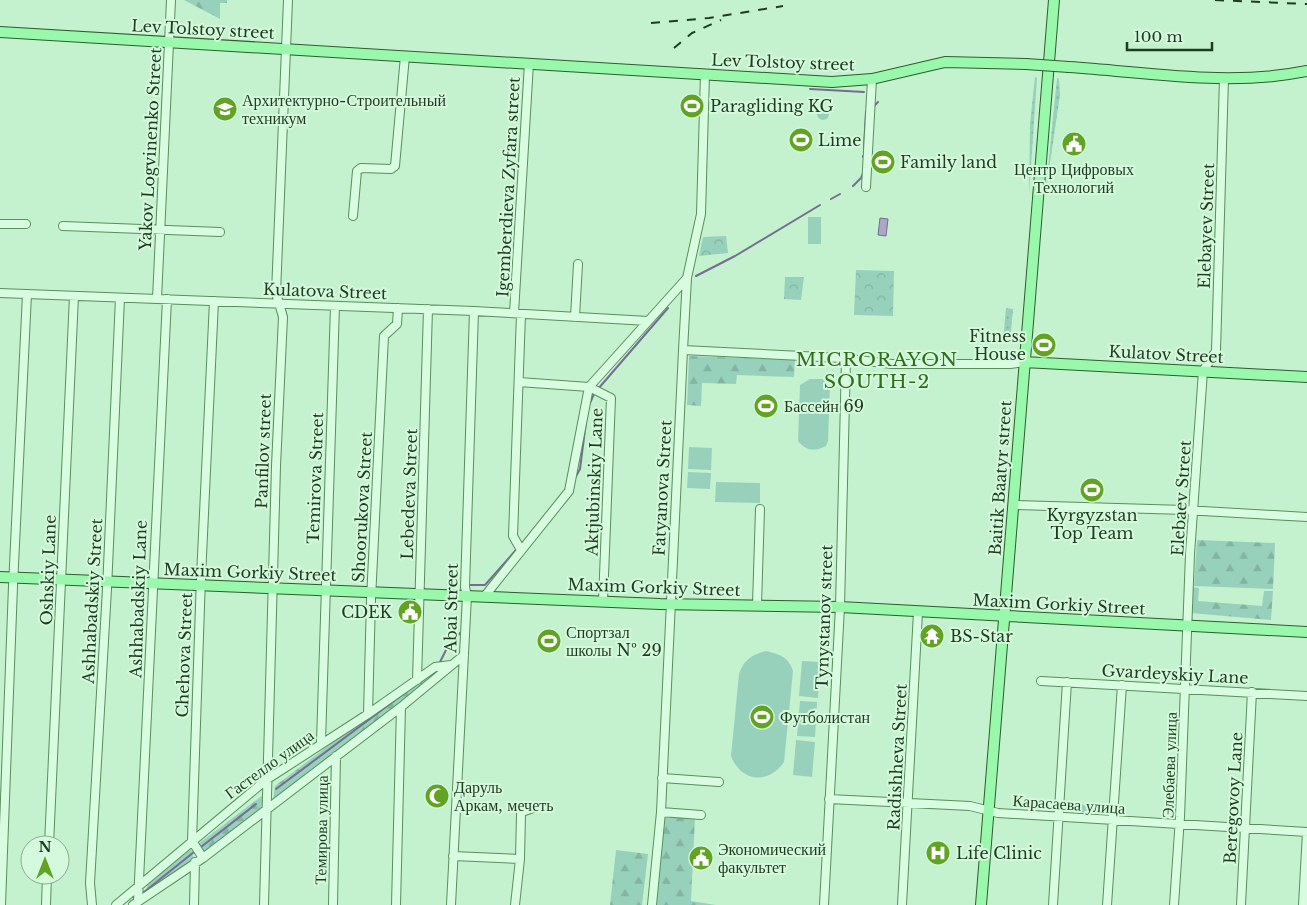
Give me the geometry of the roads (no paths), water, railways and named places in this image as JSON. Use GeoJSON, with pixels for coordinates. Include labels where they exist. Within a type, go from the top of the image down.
{"type":"FeatureCollection","features":[{"type":"Feature","properties":{"kind":"main road","name":"Baitik Baatyr street"},"geometry":{"type":"LineString","coordinates":[[1048,0],[1049,53]]}},
{"type":"Feature","properties":{"kind":"main road","name":"Baitik Baatyr street"},"geometry":{"type":"LineString","coordinates":[[982,905],[1003,616],[1054,0]]}},
{"type":"Feature","properties":{"kind":"main road","name":"Lev Tolstoy street"},"geometry":{"type":"LineString","coordinates":[[0,32],[832,82],[872,79],[945,62],[1026,64],[1224,78],[1289,75],[1307,71]]}},
{"type":"Feature","properties":{"kind":"main road","name":"Kulatov Street"},"geometry":{"type":"LineString","coordinates":[[1024,362],[1307,376]]}},
{"type":"Feature","properties":{"kind":"main road","name":"Maxim Gorkiy Street"},"geometry":{"type":"LineString","coordinates":[[0,577],[669,604],[840,607],[1307,632]]}},
{"type":"Feature","properties":{"kind":"street","name":"Yakov Logvinenko Street"},"geometry":{"type":"LineString","coordinates":[[156,299],[171,0]]}},
{"type":"Feature","properties":{"kind":"street","name":"Panfilov street"},"geometry":{"type":"LineString","coordinates":[[264,905],[266,780],[283,317],[276,293],[288,0]]}},
{"type":"Feature","properties":{"kind":"street"},"geometry":{"type":"LineString","coordinates":[[353,216],[357,171],[361,168],[391,169],[395,166],[405,56]]}},
{"type":"Feature","properties":{"kind":"street","name":"Igemberdieva Zyfara street"},"geometry":{"type":"LineString","coordinates":[[521,550],[513,536],[519,382],[518,313],[529,63]]}},
{"type":"Feature","properties":{"kind":"street","name":"Fatyanova Street"},"geometry":{"type":"LineString","coordinates":[[652,905],[661,812],[669,604],[687,278],[701,214],[705,74]]}},
{"type":"Feature","properties":{"kind":"street","name":"Elebayev Street"},"geometry":{"type":"LineString","coordinates":[[1203,371],[1216,351],[1224,78]]}},
{"type":"Feature","properties":{"kind":"street"},"geometry":{"type":"LineString","coordinates":[[866,187],[872,79]]}},
{"type":"Feature","properties":{"kind":"street"},"geometry":{"type":"LineString","coordinates":[[0,224],[26,224]]}},
{"type":"Feature","properties":{"kind":"street"},"geometry":{"type":"LineString","coordinates":[[63,226],[220,232]]}},
{"type":"Feature","properties":{"kind":"street"},"geometry":{"type":"LineString","coordinates":[[575,317],[578,264]]}},
{"type":"Feature","properties":{"kind":"street"},"geometry":{"type":"LineString","coordinates":[[484,597],[569,491],[589,386],[687,278]]}},
{"type":"Feature","properties":{"kind":"street","name":"Kulatova Street"},"geometry":{"type":"LineString","coordinates":[[0,293],[428,309],[648,321]]}},
{"type":"Feature","properties":{"kind":"street"},"geometry":{"type":"LineString","coordinates":[[1,905],[13,577],[27,294]]}},
{"type":"Feature","properties":{"kind":"street","name":"Oshskiy Lane"},"geometry":{"type":"LineString","coordinates":[[49,835],[74,296]]}},
{"type":"Feature","properties":{"kind":"street","name":"Ashhabadskiy Street"},"geometry":{"type":"LineString","coordinates":[[92,905],[90,883],[108,581],[120,298]]}},
{"type":"Feature","properties":{"kind":"street","name":"Ashhabadskiy Lane"},"geometry":{"type":"LineString","coordinates":[[136,903],[141,885],[152,583],[167,299]]}},
{"type":"Feature","properties":{"kind":"street","name":"Chehova Street"},"geometry":{"type":"LineString","coordinates":[[192,841],[200,585],[214,301]]}},
{"type":"Feature","properties":{"kind":"street","name":"Temirova Street"},"geometry":{"type":"LineString","coordinates":[[321,742],[335,306]]}},
{"type":"Feature","properties":{"kind":"street","name":"Shoorukova Street"},"geometry":{"type":"LineString","coordinates":[[368,714],[371,592],[384,336],[397,324],[398,308]]}},
{"type":"Feature","properties":{"kind":"street","name":"Lebedeva Street"},"geometry":{"type":"LineString","coordinates":[[417,680],[428,309]]}},
{"type":"Feature","properties":{"kind":"street","name":"Abai Street"},"geometry":{"type":"LineString","coordinates":[[451,905],[467,596],[465,587],[474,311]]}},
{"type":"Feature","properties":{"kind":"street"},"geometry":{"type":"LineString","coordinates":[[683,350],[846,359],[892,364],[1010,364],[1024,362]]}},
{"type":"Feature","properties":{"kind":"street","name":"Tynystanov street"},"geometry":{"type":"LineString","coordinates":[[824,905],[840,607],[846,359]]}},
{"type":"Feature","properties":{"kind":"street","name":"Elebaev Street"},"geometry":{"type":"LineString","coordinates":[[1188,626],[1203,371]]}},
{"type":"Feature","properties":{"kind":"street","name":"Aktjubinskiy Lane"},"geometry":{"type":"LineString","coordinates":[[519,382],[589,386],[611,398],[602,601]]}},
{"type":"Feature","properties":{"kind":"street"},"geometry":{"type":"LineString","coordinates":[[1013,505],[1307,517]]}},
{"type":"Feature","properties":{"kind":"street"},"geometry":{"type":"LineString","coordinates":[[757,605],[760,510]]}},
{"type":"Feature","properties":{"kind":"street","name":"Radishheva Street"},"geometry":{"type":"LineString","coordinates":[[902,905],[918,612]]}},
{"type":"Feature","properties":{"kind":"street","name":"Элебаева улица"},"geometry":{"type":"LineString","coordinates":[[1174,905],[1180,824],[1188,626]]}},
{"type":"Feature","properties":{"kind":"street","name":"Гастелло улица"},"geometry":{"type":"LineString","coordinates":[[136,903],[203,858],[401,707],[464,655]]}},
{"type":"Feature","properties":{"kind":"street","name":"Гастелло улица"},"geometry":{"type":"LineString","coordinates":[[116,905],[266,780],[321,742],[368,714],[435,666],[451,665]]}},
{"type":"Feature","properties":{"kind":"street","name":"Gvardeyskiy Lane"},"geometry":{"type":"LineString","coordinates":[[1041,681],[1307,696]]}},
{"type":"Feature","properties":{"kind":"street"},"geometry":{"type":"LineString","coordinates":[[1053,905],[1067,682]]}},
{"type":"Feature","properties":{"kind":"street"},"geometry":{"type":"LineString","coordinates":[[1107,905],[1122,685]]}},
{"type":"Feature","properties":{"kind":"street","name":"Beregovoy Lane"},"geometry":{"type":"LineString","coordinates":[[1241,905],[1252,692]]}},
{"type":"Feature","properties":{"kind":"street"},"geometry":{"type":"LineString","coordinates":[[396,905],[401,707]]}},
{"type":"Feature","properties":{"kind":"street","name":"Темирова улица"},"geometry":{"type":"LineString","coordinates":[[333,905],[336,756]]}},
{"type":"Feature","properties":{"kind":"street"},"geometry":{"type":"LineString","coordinates":[[662,778],[719,782]]}},
{"type":"Feature","properties":{"kind":"street","name":"Карасаева улица"},"geometry":{"type":"LineString","coordinates":[[830,799],[908,801],[970,806],[988,812],[1307,832]]}},
{"type":"Feature","properties":{"kind":"street"},"geometry":{"type":"LineString","coordinates":[[515,905],[520,859],[521,814],[533,808]]}},
{"type":"Feature","properties":{"kind":"street"},"geometry":{"type":"LineString","coordinates":[[661,812],[700,815]]}},
{"type":"Feature","properties":{"kind":"street"},"geometry":{"type":"LineString","coordinates":[[1303,905],[1307,832]]}},
{"type":"Feature","properties":{"kind":"street"},"geometry":{"type":"LineString","coordinates":[[192,841],[203,858]]}},
{"type":"Feature","properties":{"kind":"street"},"geometry":{"type":"LineString","coordinates":[[453,856],[520,859]]}},
{"type":"Feature","properties":{"kind":"street"},"geometry":{"type":"LineString","coordinates":[[194,905],[195,862]]}},
{"type":"Feature","properties":{"kind":"street"},"geometry":{"type":"LineString","coordinates":[[46,905],[47,885]]}},
{"type":"Feature","properties":{"kind":"waterway"},"geometry":{"type":"LineString","coordinates":[[810,89],[864,92]]}},
{"type":"Feature","properties":{"kind":"waterway"},"geometry":{"type":"LineString","coordinates":[[874,106],[878,102]]}},
{"type":"Feature","properties":{"kind":"waterway"},"geometry":{"type":"LineString","coordinates":[[864,147],[866,112]]}},
{"type":"Feature","properties":{"kind":"waterway"},"geometry":{"type":"LineString","coordinates":[[853,186],[863,173]]}},
{"type":"Feature","properties":{"kind":"waterway"},"geometry":{"type":"LineString","coordinates":[[831,199],[840,194]]}},
{"type":"Feature","properties":{"kind":"waterway"},"geometry":{"type":"LineString","coordinates":[[696,276],[735,256],[820,205]]}},
{"type":"Feature","properties":{"kind":"waterway"},"geometry":{"type":"LineString","coordinates":[[598,389],[668,308]]}},
{"type":"Feature","properties":{"kind":"waterway"},"geometry":{"type":"LineString","coordinates":[[590,403],[594,394]]}},
{"type":"Feature","properties":{"kind":"waterway"},"geometry":{"type":"LineString","coordinates":[[575,478],[580,469],[586,422]]}},
{"type":"Feature","properties":{"kind":"waterway"},"geometry":{"type":"LineString","coordinates":[[521,545],[548,512]]}},
{"type":"Feature","properties":{"kind":"waterway"},"geometry":{"type":"LineString","coordinates":[[468,585],[485,585],[516,550]]}},
{"type":"Feature","properties":{"kind":"waterway"},"geometry":{"type":"LineString","coordinates":[[440,662],[447,648],[460,633]]}},
{"type":"Feature","properties":{"kind":"waterway"},"geometry":{"type":"LineString","coordinates":[[276,789],[414,686]]}},
{"type":"Feature","properties":{"kind":"waterway"},"geometry":{"type":"LineString","coordinates":[[201,847],[256,804]]}},
{"type":"Feature","properties":{"kind":"waterway"},"geometry":{"type":"LineString","coordinates":[[144,892],[194,852]]}},
{"type":"Feature","properties":{"kind":"railway"},"geometry":{"type":"LineString","coordinates":[[1215,0],[1307,4]]}},
{"type":"Feature","properties":{"kind":"railway"},"geometry":{"type":"LineString","coordinates":[[651,23],[709,18],[783,6]]}},
{"type":"Feature","properties":{"kind":"railway"},"geometry":{"type":"LineString","coordinates":[[674,48],[692,33],[721,20]]}},
{"type":"Feature","properties":{"kind":"place","name":"Paragliding KG"},"geometry":{"type":"Point","coordinates":[692,106]}},
{"type":"Feature","properties":{"kind":"place","name":"Архитектурно-Строительный техникум"},"geometry":{"type":"Point","coordinates":[225,109]}},
{"type":"Feature","properties":{"kind":"place","name":"Lime"},"geometry":{"type":"Point","coordinates":[801,140]}},
{"type":"Feature","properties":{"kind":"place","name":"Центр Цифровых Технологий"},"geometry":{"type":"Point","coordinates":[1074,144]}},
{"type":"Feature","properties":{"kind":"place","name":"Family land"},"geometry":{"type":"Point","coordinates":[883,162]}},
{"type":"Feature","properties":{"kind":"place","name":"Fitness House"},"geometry":{"type":"Point","coordinates":[1044,345]}},
{"type":"Feature","properties":{"kind":"place","name":"Бассейн 69"},"geometry":{"type":"Point","coordinates":[766,406]}},
{"type":"Feature","properties":{"kind":"place","name":"Kyrgyzstan Top Team"},"geometry":{"type":"Point","coordinates":[1092,490]}},
{"type":"Feature","properties":{"kind":"place","name":"CDEK"},"geometry":{"type":"Point","coordinates":[410,612]}},
{"type":"Feature","properties":{"kind":"place","name":"BS-Star"},"geometry":{"type":"Point","coordinates":[932,636]}},
{"type":"Feature","properties":{"kind":"place","name":"Спортзал школы № 29"},"geometry":{"type":"Point","coordinates":[549,641]}},
{"type":"Feature","properties":{"kind":"place","name":"Футболистан"},"geometry":{"type":"Point","coordinates":[762,717]}},
{"type":"Feature","properties":{"kind":"place","name":"Даруль Аркам, мечеть"},"geometry":{"type":"Point","coordinates":[437,796]}},
{"type":"Feature","properties":{"kind":"place","name":"Life Clinic"},"geometry":{"type":"Point","coordinates":[938,853]}},
{"type":"Feature","properties":{"kind":"place","name":"Экономический факультет"},"geometry":{"type":"Point","coordinates":[701,858]}},
{"type":"Feature","properties":{"kind":"district","name":"MICRORAYON SOUTH-2"},"geometry":{"type":"Point","coordinates":[877,370]}}]}
